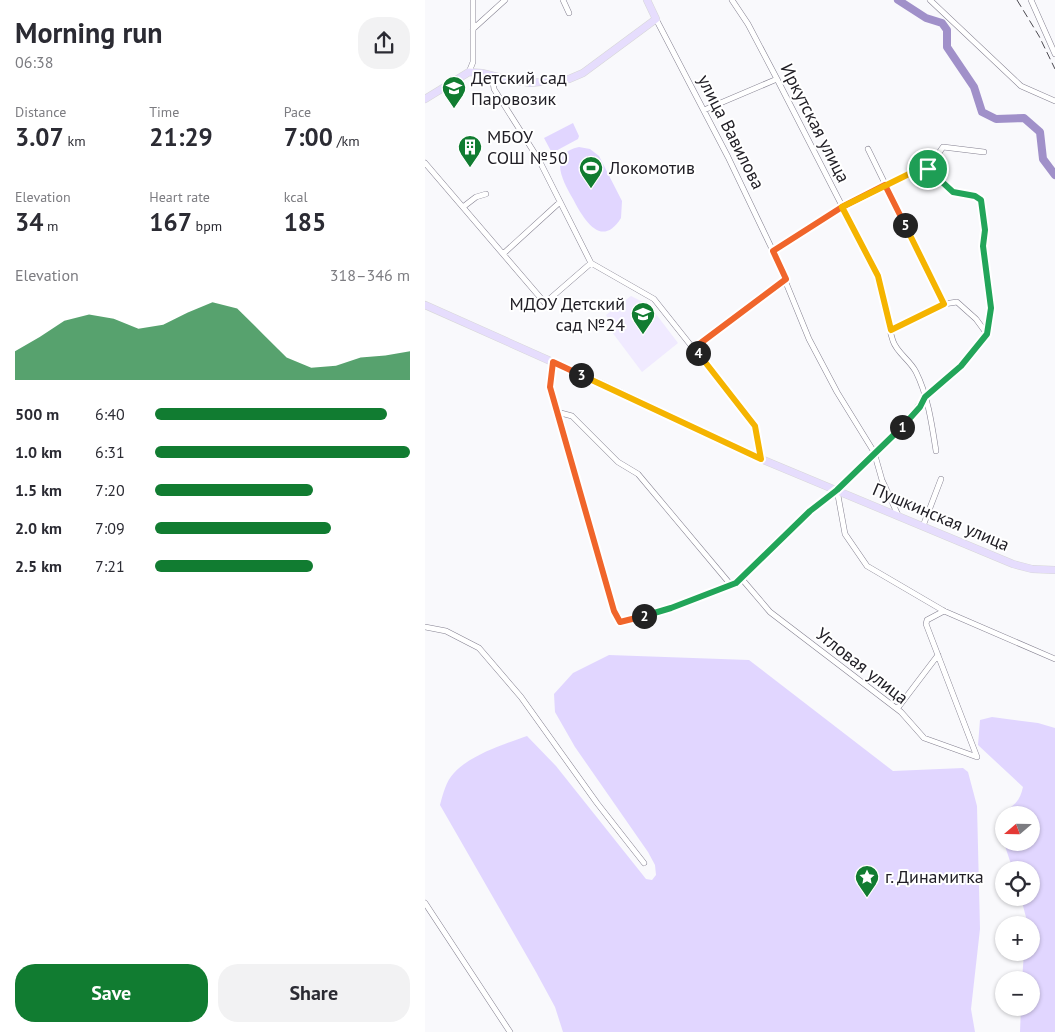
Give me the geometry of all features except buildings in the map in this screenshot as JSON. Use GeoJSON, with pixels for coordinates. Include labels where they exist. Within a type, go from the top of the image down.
{"type":"FeatureCollection","features":[{"type":"Feature","properties":{"kind":"main road","name":"улица Вавилова"},"geometry":{"type":"LineString","coordinates":[[647,0],[656,19]]}},
{"type":"Feature","properties":{"kind":"main road"},"geometry":{"type":"LineString","coordinates":[[425,99],[469,72],[531,83],[569,80],[583,73],[656,19]]}},
{"type":"Feature","properties":{"kind":"main road","name":"Пушкинская улица"},"geometry":{"type":"LineString","coordinates":[[425,305],[553,362],[761,459],[1013,564],[1031,569],[1055,570]]}},
{"type":"Feature","properties":{"kind":"street"},"geometry":{"type":"LineString","coordinates":[[469,72],[473,62],[473,0]]}},
{"type":"Feature","properties":{"kind":"street"},"geometry":{"type":"LineString","coordinates":[[473,29],[505,0]]}},
{"type":"Feature","properties":{"kind":"street"},"geometry":{"type":"LineString","coordinates":[[563,0],[569,12]]}},
{"type":"Feature","properties":{"kind":"street","name":"Иркутская улица"},"geometry":{"type":"LineString","coordinates":[[732,0],[748,24],[878,276],[897,350],[909,360],[925,397],[936,451]]}},
{"type":"Feature","properties":{"kind":"street"},"geometry":{"type":"LineString","coordinates":[[930,0],[1021,86],[1055,101]]}},
{"type":"Feature","properties":{"kind":"street"},"geometry":{"type":"LineString","coordinates":[[1031,0],[1055,54]]}},
{"type":"Feature","properties":{"kind":"street","name":"улица Вавилова"},"geometry":{"type":"LineString","coordinates":[[656,19],[704,110],[773,251],[809,339],[837,392],[874,452],[882,480],[898,515]]}},
{"type":"Feature","properties":{"kind":"street"},"geometry":{"type":"LineString","coordinates":[[492,75],[494,89],[539,160],[591,263],[654,299],[755,426],[761,459]]}},
{"type":"Feature","properties":{"kind":"street"},"geometry":{"type":"LineString","coordinates":[[704,110],[777,79]]}},
{"type":"Feature","properties":{"kind":"street"},"geometry":{"type":"LineString","coordinates":[[928,169],[943,148],[983,152]]}},
{"type":"Feature","properties":{"kind":"street"},"geometry":{"type":"LineString","coordinates":[[868,149],[944,304]]}},
{"type":"Feature","properties":{"kind":"street"},"geometry":{"type":"LineString","coordinates":[[425,163],[545,303],[591,263]]}},
{"type":"Feature","properties":{"kind":"street"},"geometry":{"type":"LineString","coordinates":[[553,362],[550,387],[614,611],[620,622],[671,608],[731,585],[741,578],[810,511],[837,490],[905,424],[925,397],[961,366],[987,334],[991,308],[983,246],[985,230],[982,204],[975,196],[953,192],[928,169],[917,170],[842,207],[773,251]]}},
{"type":"Feature","properties":{"kind":"street"},"geometry":{"type":"LineString","coordinates":[[463,207],[476,196],[486,194]]}},
{"type":"Feature","properties":{"kind":"street"},"geometry":{"type":"LineString","coordinates":[[503,254],[560,202]]}},
{"type":"Feature","properties":{"kind":"street"},"geometry":{"type":"LineString","coordinates":[[694,348],[786,279]]}},
{"type":"Feature","properties":{"kind":"street"},"geometry":{"type":"LineString","coordinates":[[891,330],[944,304],[957,302],[976,319],[987,334]]}},
{"type":"Feature","properties":{"kind":"street"},"geometry":{"type":"LineString","coordinates":[[557,412],[572,416],[618,462],[638,474],[731,585]]}},
{"type":"Feature","properties":{"kind":"street"},"geometry":{"type":"LineString","coordinates":[[923,526],[941,479]]}},
{"type":"Feature","properties":{"kind":"street"},"geometry":{"type":"LineString","coordinates":[[837,490],[845,534],[867,566],[945,612],[1055,659]]}},
{"type":"Feature","properties":{"kind":"street","name":"Угловая улица"},"geometry":{"type":"LineString","coordinates":[[741,578],[770,612],[897,709],[924,738],[977,757],[938,655]]}},
{"type":"Feature","properties":{"kind":"street"},"geometry":{"type":"LineString","coordinates":[[897,709],[938,655],[926,622],[945,612]]}},
{"type":"Feature","properties":{"kind":"street"},"geometry":{"type":"LineString","coordinates":[[425,627],[446,631],[479,648],[521,697],[597,803],[644,863]]}},
{"type":"Feature","properties":{"kind":"street"},"geometry":{"type":"LineString","coordinates":[[425,903],[510,1032]]}},
{"type":"Feature","properties":{"kind":"shaded area"},"geometry":{"type":"Polygon","coordinates":[[[573,123],[579,136],[578,139],[552,153],[544,138],[573,123]]]}},
{"type":"Feature","properties":{"kind":"shaded area","name":"Локомотив"},"geometry":{"type":"Polygon","coordinates":[[[579,147],[590,149],[599,156],[622,201],[621,218],[614,227],[606,231],[593,228],[587,222],[577,207],[562,176],[560,162],[563,156],[579,147]]]}},
{"type":"Feature","properties":{"kind":"shaded area","name":"МДОУ Детский сад №24"},"geometry":{"type":"Polygon","coordinates":[[[631,296],[649,305],[678,343],[642,372],[609,328],[612,324],[606,315],[631,296]]]}},
{"type":"Feature","properties":{"kind":"shaded area"},"geometry":{"type":"Polygon","coordinates":[[[609,655],[749,660],[893,771],[963,768],[968,772],[977,806],[980,929],[971,1009],[975,1032],[563,1032],[555,1007],[440,805],[449,780],[461,767],[478,755],[527,736],[556,766],[646,879],[652,880],[656,875],[655,865],[648,852],[575,747],[555,712],[554,694],[573,673],[609,655]]]}},
{"type":"Feature","properties":{"kind":"shaded area"},"geometry":{"type":"Polygon","coordinates":[[[992,717],[1038,723],[1055,728],[1055,1032],[1020,1032],[1021,1016],[1040,1016],[1040,971],[1023,971],[1023,961],[1040,961],[1040,916],[1026,916],[1023,906],[1040,906],[1040,861],[1010,861],[1007,851],[1040,851],[1040,806],[1012,806],[1020,796],[1023,787],[978,745],[980,720],[992,717]]]}},
{"type":"Feature","properties":{"kind":"waterway"},"geometry":{"type":"LineString","coordinates":[[898,0],[926,18],[942,23],[947,30],[947,47],[974,87],[982,112],[996,119],[1024,118],[1040,132],[1043,159],[1055,175]]}},
{"type":"Feature","properties":{"kind":"railway"},"geometry":{"type":"LineString","coordinates":[[1017,0],[1039,36],[1055,69]]}},
{"type":"Feature","properties":{"kind":"place","name":"Детский сад Паровозик"},"geometry":{"type":"Point","coordinates":[454,109]}},
{"type":"Feature","properties":{"kind":"place","name":"МБОУ СОШ №50"},"geometry":{"type":"Point","coordinates":[470,168]}},
{"type":"Feature","properties":{"kind":"place","name":"Локомотив"},"geometry":{"type":"Point","coordinates":[591,189]}},
{"type":"Feature","properties":{"kind":"place","name":"МДОУ Детский сад №24"},"geometry":{"type":"Point","coordinates":[643,335]}},
{"type":"Feature","properties":{"kind":"place","name":"г. Динамитка"},"geometry":{"type":"Point","coordinates":[867,898]}},
{"type":"Feature","properties":{"kind":"route"},"geometry":{"type":"LineString","coordinates":[[928,169],[917,170],[885,185],[842,207],[878,276],[886,302],[891,330],[944,304],[885,185],[842,207],[773,251],[786,279],[694,348],[755,426],[761,459],[553,362],[550,387],[614,611],[620,622],[671,608],[736,583],[810,511],[837,490],[905,424],[920,407],[925,397],[961,366],[987,334],[991,308],[983,246],[985,230],[981,200],[975,196],[953,192],[937,175],[928,169]]}}]}
